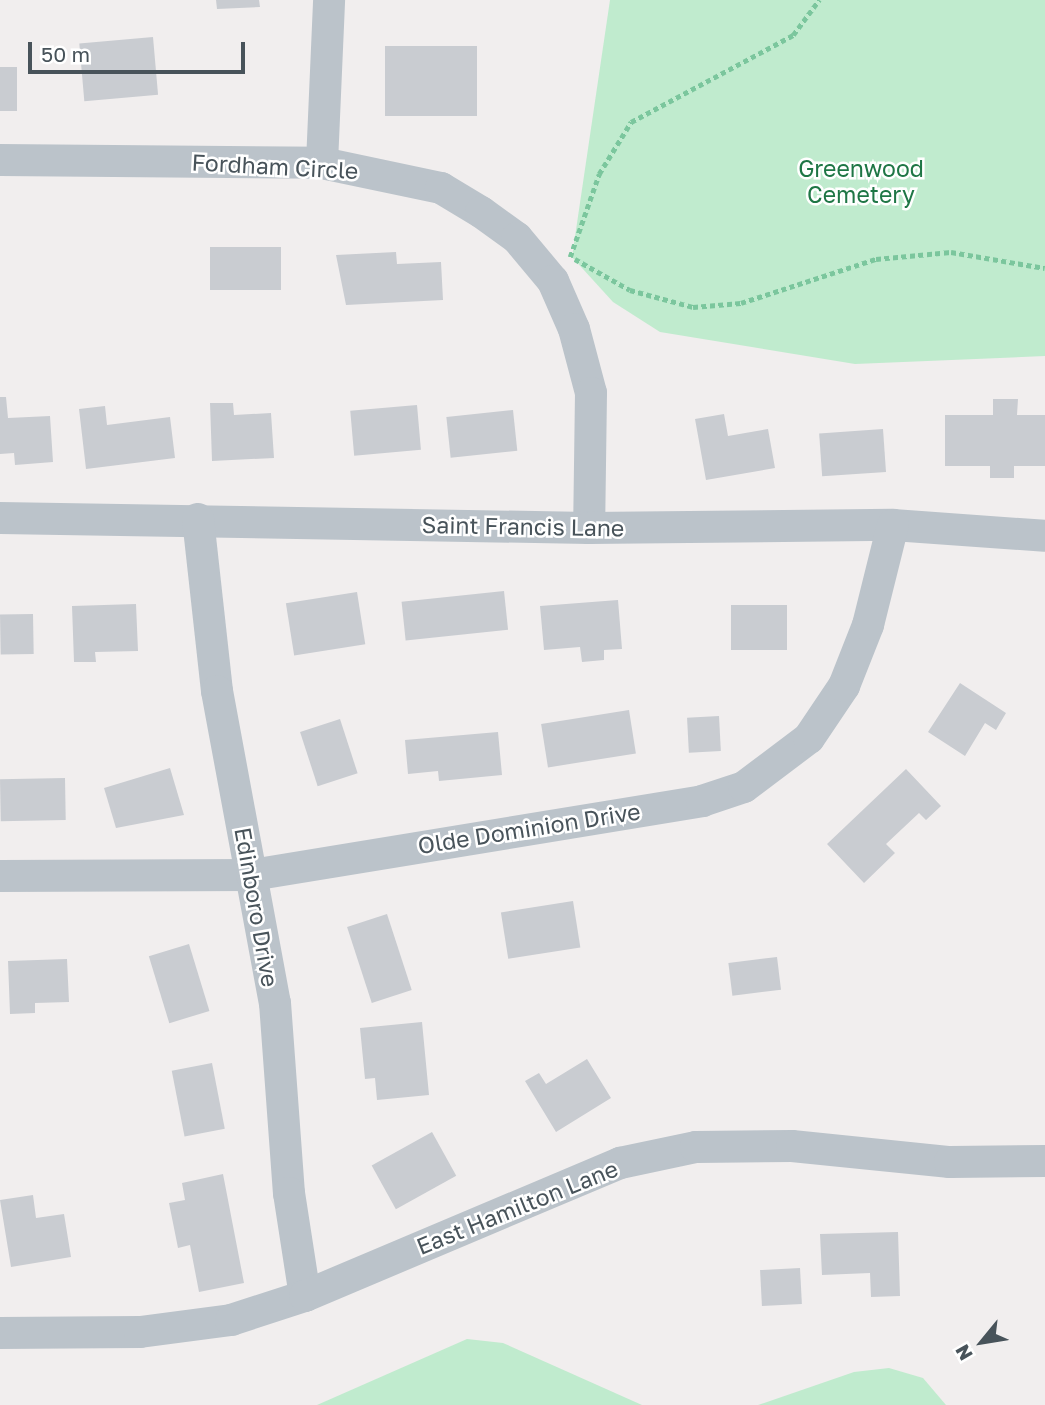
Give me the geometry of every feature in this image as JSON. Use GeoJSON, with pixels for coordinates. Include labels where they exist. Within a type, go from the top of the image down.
{"type":"FeatureCollection","features":[{"type":"Feature","properties":{"kind":"street"},"geometry":{"type":"LineString","coordinates":[[322,163],[329,0]]}},
{"type":"Feature","properties":{"kind":"street","name":"Fordham Circle"},"geometry":{"type":"LineString","coordinates":[[0,160],[322,163],[441,188],[562,269],[591,393],[589,528]]}},
{"type":"Feature","properties":{"kind":"street","name":"Saint Francis Lane"},"geometry":{"type":"LineString","coordinates":[[0,518],[198,519],[589,528],[893,525],[1045,536]]}},
{"type":"Feature","properties":{"kind":"street","name":"Edinboro Drive"},"geometry":{"type":"LineString","coordinates":[[198,519],[217,691],[275,1003],[289,1194],[305,1296]]}},
{"type":"Feature","properties":{"kind":"street","name":"Olde Dominion Drive"},"geometry":{"type":"LineString","coordinates":[[0,876],[252,875],[702,801],[744,787],[809,738],[845,686],[869,625],[893,525]]}},
{"type":"Feature","properties":{"kind":"street","name":"East Hamilton Lane"},"geometry":{"type":"LineString","coordinates":[[0,1333],[140,1332],[231,1320],[305,1296],[620,1163],[696,1147],[1045,1161]]}},
{"type":"Feature","properties":{"kind":"path"},"geometry":{"type":"LineString","coordinates":[[819,0],[793,35],[631,122],[599,174],[562,269],[693,307],[741,303],[876,259],[951,251],[1045,268]]}},
{"type":"Feature","properties":{"kind":"green space","name":"Greenwood Cemetery"},"geometry":{"type":"Polygon","coordinates":[[[610,0],[1045,0],[1045,356],[855,364],[660,332],[613,302],[572,257],[610,0]]]}},
{"type":"Feature","properties":{"kind":"green space"},"geometry":{"type":"Polygon","coordinates":[[[467,1339],[503,1343],[642,1405],[317,1405],[467,1339]]]}},
{"type":"Feature","properties":{"kind":"green space"},"geometry":{"type":"Polygon","coordinates":[[[889,1368],[923,1378],[946,1405],[758,1405],[854,1372],[889,1368]]]}},
{"type":"Feature","properties":{"kind":"building"},"geometry":{"type":"Polygon","coordinates":[[[216,0],[259,0],[260,7],[217,9],[216,0]]]}},
{"type":"Feature","properties":{"kind":"building"},"geometry":{"type":"Polygon","coordinates":[[[153,37],[158,95],[84,101],[79,43],[153,37]]]}},
{"type":"Feature","properties":{"kind":"building"},"geometry":{"type":"Polygon","coordinates":[[[385,46],[477,46],[477,116],[385,116],[385,46]]]}},
{"type":"Feature","properties":{"kind":"building"},"geometry":{"type":"Polygon","coordinates":[[[0,67],[17,67],[17,111],[0,111],[0,67]]]}},
{"type":"Feature","properties":{"kind":"building"},"geometry":{"type":"Polygon","coordinates":[[[210,247],[281,247],[281,290],[210,290],[210,247]]]}},
{"type":"Feature","properties":{"kind":"building"},"geometry":{"type":"Polygon","coordinates":[[[396,252],[397,264],[441,262],[443,300],[346,305],[336,255],[396,252]]]}},
{"type":"Feature","properties":{"kind":"building"},"geometry":{"type":"Polygon","coordinates":[[[0,397],[6,397],[8,418],[50,416],[53,462],[15,465],[14,453],[0,454],[0,397]]]}},
{"type":"Feature","properties":{"kind":"building"},"geometry":{"type":"Polygon","coordinates":[[[993,399],[1018,399],[1017,415],[1045,415],[1045,466],[1014,466],[1014,478],[990,478],[990,466],[945,466],[945,415],[993,415],[993,399]]]}},
{"type":"Feature","properties":{"kind":"building"},"geometry":{"type":"Polygon","coordinates":[[[210,403],[233,403],[234,415],[271,413],[274,458],[212,461],[210,403]]]}},
{"type":"Feature","properties":{"kind":"building"},"geometry":{"type":"Polygon","coordinates":[[[417,405],[421,450],[354,456],[350,411],[417,405]]]}},
{"type":"Feature","properties":{"kind":"building"},"geometry":{"type":"Polygon","coordinates":[[[105,406],[107,425],[170,417],[175,458],[86,469],[79,409],[105,406]]]}},
{"type":"Feature","properties":{"kind":"building"},"geometry":{"type":"Polygon","coordinates":[[[513,410],[517,451],[451,458],[446,417],[513,410]]]}},
{"type":"Feature","properties":{"kind":"building"},"geometry":{"type":"Polygon","coordinates":[[[724,414],[728,436],[768,429],[775,468],[706,480],[695,419],[724,414]]]}},
{"type":"Feature","properties":{"kind":"building"},"geometry":{"type":"Polygon","coordinates":[[[883,429],[886,472],[822,476],[819,433],[883,429]]]}},
{"type":"Feature","properties":{"kind":"building"},"geometry":{"type":"Polygon","coordinates":[[[504,591],[508,630],[406,641],[402,602],[504,591]]]}},
{"type":"Feature","properties":{"kind":"building"},"geometry":{"type":"Polygon","coordinates":[[[357,592],[365,644],[294,656],[286,603],[357,592]]]}},
{"type":"Feature","properties":{"kind":"building"},"geometry":{"type":"Polygon","coordinates":[[[618,600],[622,649],[604,650],[604,660],[582,662],[580,647],[544,650],[540,606],[618,600]]]}},
{"type":"Feature","properties":{"kind":"building"},"geometry":{"type":"Polygon","coordinates":[[[136,604],[138,651],[95,652],[96,662],[74,662],[72,606],[136,604]]]}},
{"type":"Feature","properties":{"kind":"building"},"geometry":{"type":"Polygon","coordinates":[[[731,605],[787,605],[787,650],[731,650],[731,605]]]}},
{"type":"Feature","properties":{"kind":"building"},"geometry":{"type":"Polygon","coordinates":[[[33,614],[34,654],[1,655],[0,615],[33,614]]]}},
{"type":"Feature","properties":{"kind":"building"},"geometry":{"type":"Polygon","coordinates":[[[960,683],[1006,713],[996,730],[985,723],[965,756],[928,732],[960,683]]]}},
{"type":"Feature","properties":{"kind":"building"},"geometry":{"type":"Polygon","coordinates":[[[629,710],[636,753],[548,767],[541,724],[629,710]]]}},
{"type":"Feature","properties":{"kind":"building"},"geometry":{"type":"Polygon","coordinates":[[[719,716],[721,751],[689,753],[687,718],[719,716]]]}},
{"type":"Feature","properties":{"kind":"building"},"geometry":{"type":"Polygon","coordinates":[[[340,719],[358,773],[318,786],[300,732],[340,719]]]}},
{"type":"Feature","properties":{"kind":"building"},"geometry":{"type":"Polygon","coordinates":[[[498,732],[502,775],[439,781],[438,771],[408,774],[405,740],[498,732]]]}},
{"type":"Feature","properties":{"kind":"building"},"geometry":{"type":"Polygon","coordinates":[[[170,768],[184,815],[116,828],[104,788],[170,768]]]}},
{"type":"Feature","properties":{"kind":"building"},"geometry":{"type":"Polygon","coordinates":[[[906,769],[941,806],[926,820],[919,813],[886,844],[895,853],[864,883],[827,844],[906,769]]]}},
{"type":"Feature","properties":{"kind":"building"},"geometry":{"type":"Polygon","coordinates":[[[65,778],[66,820],[1,821],[0,779],[65,778]]]}},
{"type":"Feature","properties":{"kind":"building"},"geometry":{"type":"Polygon","coordinates":[[[573,901],[580,947],[508,959],[501,912],[573,901]]]}},
{"type":"Feature","properties":{"kind":"building"},"geometry":{"type":"Polygon","coordinates":[[[387,914],[412,990],[372,1003],[347,927],[387,914]]]}},
{"type":"Feature","properties":{"kind":"building"},"geometry":{"type":"Polygon","coordinates":[[[189,944],[209,1011],[169,1023],[149,956],[189,944]]]}},
{"type":"Feature","properties":{"kind":"building"},"geometry":{"type":"Polygon","coordinates":[[[777,957],[781,990],[732,996],[728,963],[777,957]]]}},
{"type":"Feature","properties":{"kind":"building"},"geometry":{"type":"Polygon","coordinates":[[[67,959],[69,1002],[35,1003],[35,1013],[10,1014],[8,961],[67,959]]]}},
{"type":"Feature","properties":{"kind":"building"},"geometry":{"type":"Polygon","coordinates":[[[422,1022],[429,1095],[377,1100],[375,1078],[365,1079],[360,1028],[422,1022]]]}},
{"type":"Feature","properties":{"kind":"building"},"geometry":{"type":"Polygon","coordinates":[[[587,1059],[611,1098],[556,1132],[525,1081],[539,1073],[546,1084],[587,1059]]]}},
{"type":"Feature","properties":{"kind":"building"},"geometry":{"type":"Polygon","coordinates":[[[212,1063],[225,1129],[185,1137],[172,1071],[212,1063]]]}},
{"type":"Feature","properties":{"kind":"building"},"geometry":{"type":"Polygon","coordinates":[[[432,1132],[456,1176],[396,1209],[372,1165],[432,1132]]]}},
{"type":"Feature","properties":{"kind":"building"},"geometry":{"type":"Polygon","coordinates":[[[223,1174],[244,1283],[199,1292],[190,1245],[178,1248],[169,1203],[185,1200],[182,1183],[223,1174]]]}},
{"type":"Feature","properties":{"kind":"building"},"geometry":{"type":"Polygon","coordinates":[[[33,1195],[36,1218],[64,1214],[71,1257],[11,1267],[0,1200],[33,1195]]]}},
{"type":"Feature","properties":{"kind":"building"},"geometry":{"type":"Polygon","coordinates":[[[898,1232],[900,1296],[871,1297],[870,1273],[822,1275],[820,1234],[898,1232]]]}},
{"type":"Feature","properties":{"kind":"building"},"geometry":{"type":"Polygon","coordinates":[[[800,1268],[802,1304],[762,1306],[760,1270],[800,1268]]]}}]}
